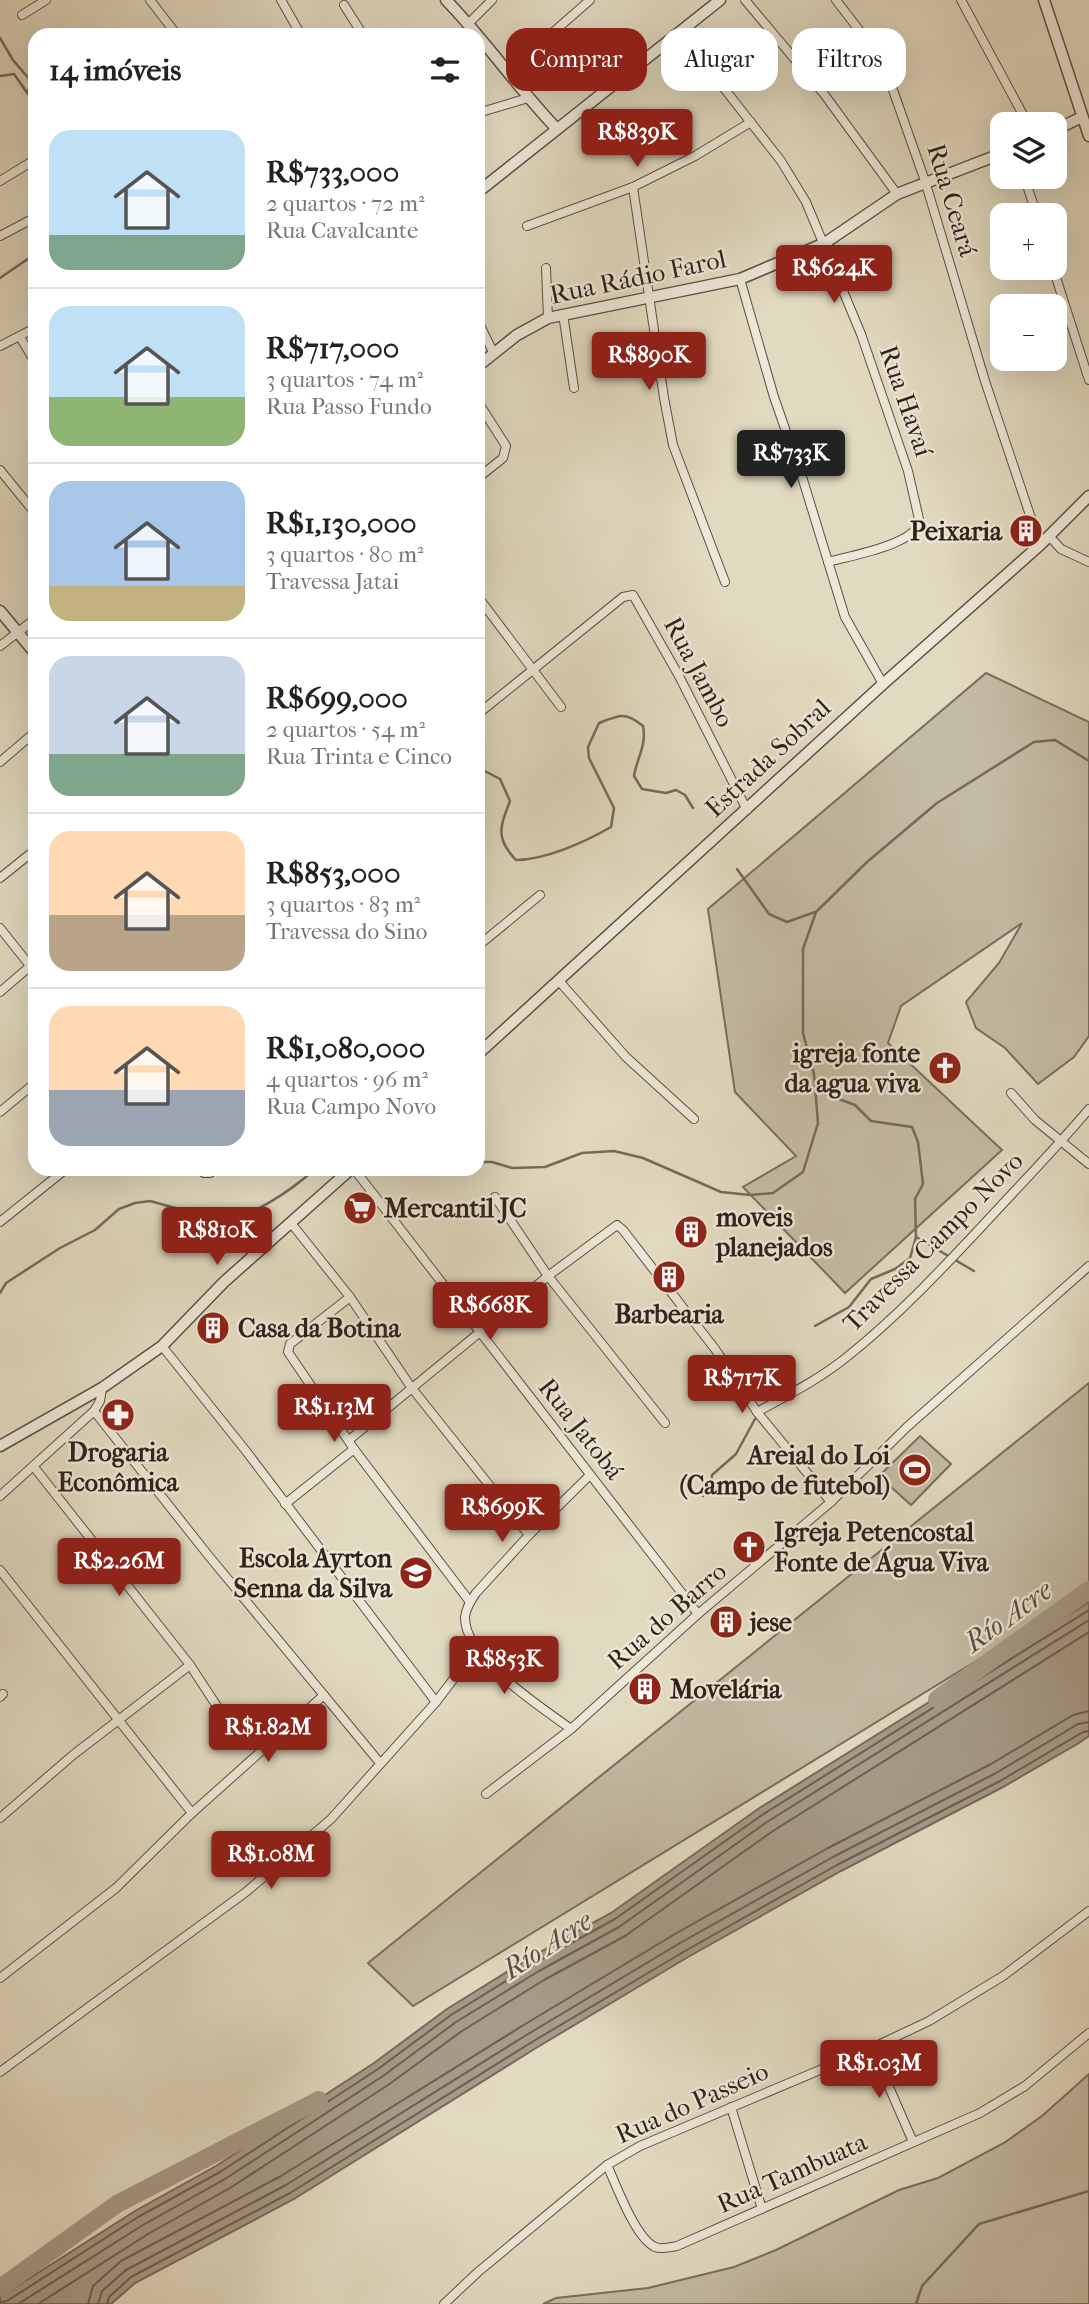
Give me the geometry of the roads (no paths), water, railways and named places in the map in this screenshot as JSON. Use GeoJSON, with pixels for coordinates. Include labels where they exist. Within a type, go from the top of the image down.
{"type":"FeatureCollection","features":[{"type":"Feature","properties":{"kind":"street"},"geometry":{"type":"LineString","coordinates":[[22,15],[46,0]]}},
{"type":"Feature","properties":{"kind":"street"},"geometry":{"type":"LineString","coordinates":[[150,0],[172,28]]}},
{"type":"Feature","properties":{"kind":"street"},"geometry":{"type":"LineString","coordinates":[[281,0],[297,28]]}},
{"type":"Feature","properties":{"kind":"street"},"geometry":{"type":"LineString","coordinates":[[446,0],[473,28]]}},
{"type":"Feature","properties":{"kind":"street"},"geometry":{"type":"LineString","coordinates":[[469,23],[492,0]]}},
{"type":"Feature","properties":{"kind":"street"},"geometry":{"type":"LineString","coordinates":[[685,28],[720,0]]}},
{"type":"Feature","properties":{"kind":"street"},"geometry":{"type":"LineString","coordinates":[[745,0],[824,94],[897,194]]}},
{"type":"Feature","properties":{"kind":"street","name":"Rua Ceará"},"geometry":{"type":"LineString","coordinates":[[836,0],[882,62],[925,181],[985,382],[1040,545]]}},
{"type":"Feature","properties":{"kind":"street"},"geometry":{"type":"LineString","coordinates":[[961,0],[1022,112]]}},
{"type":"Feature","properties":{"kind":"street"},"geometry":{"type":"LineString","coordinates":[[1044,0],[1089,135]]}},
{"type":"Feature","properties":{"kind":"street"},"geometry":{"type":"LineString","coordinates":[[557,28],[586,1]]}},
{"type":"Feature","properties":{"kind":"street"},"geometry":{"type":"LineString","coordinates":[[344,5],[359,28]]}},
{"type":"Feature","properties":{"kind":"street"},"geometry":{"type":"LineString","coordinates":[[485,43],[555,128]]}},
{"type":"Feature","properties":{"kind":"street"},"geometry":{"type":"LineString","coordinates":[[485,186],[661,47]]}},
{"type":"Feature","properties":{"kind":"street","name":"Rua Havaí"},"geometry":{"type":"LineString","coordinates":[[727,91],[781,161],[806,202],[861,334],[908,471],[919,526],[908,537],[897,542],[828,562]]}},
{"type":"Feature","properties":{"kind":"street"},"geometry":{"type":"LineString","coordinates":[[485,111],[528,98]]}},
{"type":"Feature","properties":{"kind":"street"},"geometry":{"type":"LineString","coordinates":[[1067,124],[1083,117]]}},
{"type":"Feature","properties":{"kind":"street"},"geometry":{"type":"LineString","coordinates":[[527,226],[634,187],[695,156],[751,122]]}},
{"type":"Feature","properties":{"kind":"street","name":"Rua Rádio Farol"},"geometry":{"type":"LineString","coordinates":[[485,359],[535,323],[548,318],[740,279],[825,243],[897,194],[990,158]]}},
{"type":"Feature","properties":{"kind":"street"},"geometry":{"type":"LineString","coordinates":[[0,181],[28,164]]}},
{"type":"Feature","properties":{"kind":"street"},"geometry":{"type":"LineString","coordinates":[[634,187],[673,445],[725,582]]}},
{"type":"Feature","properties":{"kind":"street"},"geometry":{"type":"LineString","coordinates":[[0,236],[28,221]]}},
{"type":"Feature","properties":{"kind":"street"},"geometry":{"type":"LineString","coordinates":[[546,268],[548,318]]}},
{"type":"Feature","properties":{"kind":"street"},"geometry":{"type":"LineString","coordinates":[[740,279],[774,397],[845,617],[883,684]]}},
{"type":"Feature","properties":{"kind":"street"},"geometry":{"type":"LineString","coordinates":[[1057,280],[1089,380]]}},
{"type":"Feature","properties":{"kind":"street"},"geometry":{"type":"LineString","coordinates":[[563,314],[574,388]]}},
{"type":"Feature","properties":{"kind":"street"},"geometry":{"type":"LineString","coordinates":[[0,346],[28,332]]}},
{"type":"Feature","properties":{"kind":"street"},"geometry":{"type":"LineString","coordinates":[[485,335],[493,352]]}},
{"type":"Feature","properties":{"kind":"street"},"geometry":{"type":"LineString","coordinates":[[20,337],[28,350]]}},
{"type":"Feature","properties":{"kind":"street"},"geometry":{"type":"LineString","coordinates":[[485,412],[506,446],[503,458],[485,472]]}},
{"type":"Feature","properties":{"kind":"street"},"geometry":{"type":"LineString","coordinates":[[0,470],[28,504]]}},
{"type":"Feature","properties":{"kind":"street","name":"Estrada Sobral"},"geometry":{"type":"LineString","coordinates":[[485,1048],[883,684],[1040,545],[1089,496]]}},
{"type":"Feature","properties":{"kind":"street"},"geometry":{"type":"LineString","coordinates":[[1049,536],[1061,549],[1089,562]]}},
{"type":"Feature","properties":{"kind":"street","name":"Rua Jambo"},"geometry":{"type":"LineString","coordinates":[[532,672],[623,597],[636,597],[747,810]]}},
{"type":"Feature","properties":{"kind":"street"},"geometry":{"type":"LineString","coordinates":[[485,608],[561,707]]}},
{"type":"Feature","properties":{"kind":"street"},"geometry":{"type":"LineString","coordinates":[[0,611],[28,645]]}},
{"type":"Feature","properties":{"kind":"street"},"geometry":{"type":"LineString","coordinates":[[0,646],[28,624]]}},
{"type":"Feature","properties":{"kind":"street"},"geometry":{"type":"LineString","coordinates":[[485,709],[532,672]]}},
{"type":"Feature","properties":{"kind":"street"},"geometry":{"type":"LineString","coordinates":[[0,762],[28,738]]}},
{"type":"Feature","properties":{"kind":"street"},"geometry":{"type":"LineString","coordinates":[[0,878],[28,856]]}},
{"type":"Feature","properties":{"kind":"street"},"geometry":{"type":"LineString","coordinates":[[485,940],[540,895]]}},
{"type":"Feature","properties":{"kind":"street"},"geometry":{"type":"LineString","coordinates":[[0,928],[28,961]]}},
{"type":"Feature","properties":{"kind":"street"},"geometry":{"type":"LineString","coordinates":[[0,992],[28,971]]}},
{"type":"Feature","properties":{"kind":"street"},"geometry":{"type":"LineString","coordinates":[[559,981],[626,1057],[694,1119]]}},
{"type":"Feature","properties":{"kind":"street"},"geometry":{"type":"LineString","coordinates":[[0,1112],[28,1089]]}},
{"type":"Feature","properties":{"kind":"street"},"geometry":{"type":"LineString","coordinates":[[1011,1093],[1035,1120],[1089,1164]]}},
{"type":"Feature","properties":{"kind":"street","name":"Travessa Campo Novo"},"geometry":{"type":"LineString","coordinates":[[757,1412],[816,1379],[847,1357],[887,1322],[935,1278],[1089,1109]]}},
{"type":"Feature","properties":{"kind":"street"},"geometry":{"type":"LineString","coordinates":[[0,1222],[57,1176]]}},
{"type":"Feature","properties":{"kind":"street"},"geometry":{"type":"LineString","coordinates":[[0,1446],[102,1388],[162,1346],[224,1282],[345,1176]]}},
{"type":"Feature","properties":{"kind":"street","name":"Rua Jatobá"},"geometry":{"type":"LineString","coordinates":[[358,1176],[698,1614]]}},
{"type":"Feature","properties":{"kind":"street"},"geometry":{"type":"LineString","coordinates":[[495,1197],[548,1276],[665,1423]]}},
{"type":"Feature","properties":{"kind":"street"},"geometry":{"type":"LineString","coordinates":[[291,1223],[350,1297],[411,1387],[529,1535]]}},
{"type":"Feature","properties":{"kind":"street"},"geometry":{"type":"LineString","coordinates":[[349,1440],[548,1276],[617,1225],[715,1349],[757,1412],[831,1502]]}},
{"type":"Feature","properties":{"kind":"street","name":"Rua do Barro"},"geometry":{"type":"LineString","coordinates":[[486,1794],[571,1729],[698,1614],[831,1502],[907,1427],[1089,1266]]}},
{"type":"Feature","properties":{"kind":"street"},"geometry":{"type":"LineString","coordinates":[[350,1297],[288,1348],[354,1449],[470,1602]]}},
{"type":"Feature","properties":{"kind":"street"},"geometry":{"type":"LineString","coordinates":[[162,1346],[246,1451],[436,1702]]}},
{"type":"Feature","properties":{"kind":"street"},"geometry":{"type":"LineString","coordinates":[[0,1496],[94,1411],[100,1401],[102,1388]]}},
{"type":"Feature","properties":{"kind":"street"},"geometry":{"type":"LineString","coordinates":[[94,1411],[208,1555],[380,1763]]}},
{"type":"Feature","properties":{"kind":"street"},"geometry":{"type":"LineString","coordinates":[[285,1504],[354,1449]]}},
{"type":"Feature","properties":{"kind":"street"},"geometry":{"type":"LineString","coordinates":[[34,1467],[190,1665],[224,1717]]}},
{"type":"Feature","properties":{"kind":"street"},"geometry":{"type":"LineString","coordinates":[[571,1729],[500,1676],[474,1643],[465,1617],[470,1602],[529,1535],[590,1475]]}},
{"type":"Feature","properties":{"kind":"street"},"geometry":{"type":"LineString","coordinates":[[0,1570],[192,1813]]}},
{"type":"Feature","properties":{"kind":"street"},"geometry":{"type":"LineString","coordinates":[[0,2072],[279,1866],[331,1819],[436,1702],[465,1664],[474,1643]]}},
{"type":"Feature","properties":{"kind":"street"},"geometry":{"type":"LineString","coordinates":[[0,1818],[118,1719],[190,1665]]}},
{"type":"Feature","properties":{"kind":"street"},"geometry":{"type":"LineString","coordinates":[[0,1978],[116,1888],[192,1813],[324,1695]]}},
{"type":"Feature","properties":{"kind":"street","name":"Rua do Passeio"},"geometry":{"type":"LineString","coordinates":[[444,2304],[607,2165],[640,2146],[872,2048],[968,1999],[1089,1911]]}},
{"type":"Feature","properties":{"kind":"street","name":"Rua Tambuata"},"geometry":{"type":"LineString","coordinates":[[607,2165],[635,2223],[649,2243],[663,2249],[677,2246],[1002,2101],[1049,2067],[1089,2033]]}},
{"type":"Feature","properties":{"kind":"street"},"geometry":{"type":"LineString","coordinates":[[872,2048],[913,2142]]}},
{"type":"Feature","properties":{"kind":"street"},"geometry":{"type":"LineString","coordinates":[[731,2107],[762,2209]]}},
{"type":"Feature","properties":{"kind":"water"},"geometry":{"type":"Polygon","coordinates":[[[1089,1602],[1089,1736],[1079,1743],[1003,1787],[841,1871],[688,1957],[294,2199],[135,2283],[111,2304],[0,2304],[0,2297],[135,2211],[216,2166],[374,2063],[447,2009],[531,1957],[611,1913],[758,1809],[1089,1602]]]}},
{"type":"Feature","properties":{"kind":"waterway"},"geometry":{"type":"LineString","coordinates":[[0,38],[28,78]]}},
{"type":"Feature","properties":{"kind":"waterway"},"geometry":{"type":"LineString","coordinates":[[0,76],[14,74],[28,94]]}},
{"type":"Feature","properties":{"kind":"waterway"},"geometry":{"type":"LineString","coordinates":[[0,278],[28,259]]}},
{"type":"Feature","properties":{"kind":"waterway"},"geometry":{"type":"LineString","coordinates":[[485,771],[500,779],[510,801],[501,832],[505,845],[516,860],[539,857],[565,849],[611,827],[614,808],[589,758],[588,747],[599,723],[612,718],[626,716],[643,726],[643,745],[634,776],[642,789],[666,793],[676,790],[685,795],[693,808]]}},
{"type":"Feature","properties":{"kind":"waterway"},"geometry":{"type":"LineString","coordinates":[[485,1162],[512,1168],[545,1167],[582,1153],[614,1151],[643,1158],[721,1192],[750,1195],[773,1193],[803,1172],[818,1123],[814,1074],[803,1033],[803,949],[816,912],[867,862],[937,803],[1034,742],[1055,740],[1089,761]]}},
{"type":"Feature","properties":{"kind":"waterway"},"geometry":{"type":"LineString","coordinates":[[737,869],[769,914],[787,922],[815,912]]}},
{"type":"Feature","properties":{"kind":"waterway"},"geometry":{"type":"LineString","coordinates":[[815,1326],[849,1307],[871,1279],[895,1269],[910,1258],[916,1237],[915,1199],[923,1184],[918,1142],[912,1127],[871,1121],[855,1105],[817,1091]]}},
{"type":"Feature","properties":{"kind":"waterway"},"geometry":{"type":"LineString","coordinates":[[0,1293],[6,1283],[60,1248],[95,1230],[119,1209],[150,1201],[218,1220],[230,1219],[256,1210],[306,1176]]}},
{"type":"Feature","properties":{"kind":"waterway"},"geometry":{"type":"LineString","coordinates":[[916,1237],[974,1271]]}},
{"type":"Feature","properties":{"kind":"waterway"},"geometry":{"type":"LineString","coordinates":[[703,1496],[711,1484],[712,1475],[736,1454],[755,1419]]}},
{"type":"Feature","properties":{"kind":"waterway","name":"Río Acre"},"geometry":{"type":"LineString","coordinates":[[937,1699],[1089,1590]]}},
{"type":"Feature","properties":{"kind":"waterway","name":"Río Acre"},"geometry":{"type":"LineString","coordinates":[[0,2288],[117,2204],[319,2100]]}},
{"type":"Feature","properties":{"kind":"waterway"},"geometry":{"type":"LineString","coordinates":[[916,2304],[922,2286],[979,2224],[1089,2191]]}},
{"type":"Feature","properties":{"kind":"place","name":"Peixaria"},"geometry":{"type":"Point","coordinates":[1026,531]}},
{"type":"Feature","properties":{"kind":"place","name":"igreja fonte da agua viva"},"geometry":{"type":"Point","coordinates":[945,1068]}},
{"type":"Feature","properties":{"kind":"place","name":"Mercantil JC"},"geometry":{"type":"Point","coordinates":[360,1208]}},
{"type":"Feature","properties":{"kind":"place","name":"moveis planejados"},"geometry":{"type":"Point","coordinates":[691,1232]}},
{"type":"Feature","properties":{"kind":"place","name":"Barbearia"},"geometry":{"type":"Point","coordinates":[669,1277]}},
{"type":"Feature","properties":{"kind":"place","name":"Casa da Botina"},"geometry":{"type":"Point","coordinates":[213,1328]}},
{"type":"Feature","properties":{"kind":"place","name":"Drogaria Econômica"},"geometry":{"type":"Point","coordinates":[118,1415]}},
{"type":"Feature","properties":{"kind":"place","name":"Areial do Loi (Campo de futebol)"},"geometry":{"type":"Point","coordinates":[915,1470]}},
{"type":"Feature","properties":{"kind":"place","name":"Igreja Petencostal Fonte de Água Viva"},"geometry":{"type":"Point","coordinates":[749,1547]}},
{"type":"Feature","properties":{"kind":"place","name":"Escola Ayrton Senna da Silva"},"geometry":{"type":"Point","coordinates":[416,1573]}},
{"type":"Feature","properties":{"kind":"place","name":"jese"},"geometry":{"type":"Point","coordinates":[726,1622]}},
{"type":"Feature","properties":{"kind":"place","name":"Movelária"},"geometry":{"type":"Point","coordinates":[645,1689]}}]}
